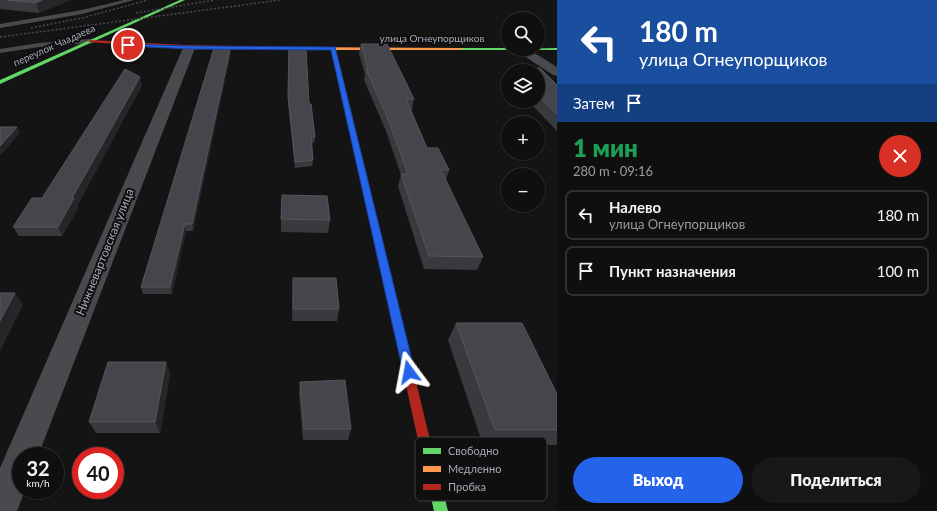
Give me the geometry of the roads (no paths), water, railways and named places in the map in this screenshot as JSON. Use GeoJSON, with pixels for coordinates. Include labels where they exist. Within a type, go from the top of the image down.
{"type":"FeatureCollection","features":[{"type":"Feature","properties":{"kind":"street","name":"переулок Чаадаева"},"geometry":{"type":"LineString","coordinates":[[0,82],[183,0]]}},
{"type":"Feature","properties":{"kind":"street","name":"улица Огнеупорщиков"},"geometry":{"type":"LineString","coordinates":[[90,41],[140,46],[189,48],[501,50]]}},
{"type":"Feature","properties":{"kind":"street","name":"Нижневартовская улица"},"geometry":{"type":"LineString","coordinates":[[25,447],[189,48]]}},
{"type":"Feature","properties":{"kind":"street"},"geometry":{"type":"LineString","coordinates":[[333,48],[424,437]]}},
{"type":"Feature","properties":{"kind":"street","name":"улица Огнеупорщиков"},"geometry":{"type":"LineString","coordinates":[[545,49],[557,49]]}},
{"type":"Feature","properties":{"kind":"street"},"geometry":{"type":"LineString","coordinates":[[532,56],[557,72]]}},
{"type":"Feature","properties":{"kind":"street","name":"Нижневартовская улица"},"geometry":{"type":"LineString","coordinates":[[0,509],[12,479]]}},
{"type":"Feature","properties":{"kind":"street"},"geometry":{"type":"LineString","coordinates":[[439,501],[441,511]]}},
{"type":"Feature","properties":{"kind":"lane"},"geometry":{"type":"LineString","coordinates":[[0,26],[82,12],[131,0]]}},
{"type":"Feature","properties":{"kind":"lane"},"geometry":{"type":"LineString","coordinates":[[0,51],[39,45],[90,41]]}},
{"type":"Feature","properties":{"kind":"railway"},"geometry":{"type":"LineString","coordinates":[[31,28],[82,18],[148,0]]}},
{"type":"Feature","properties":{"kind":"railway"},"geometry":{"type":"LineString","coordinates":[[136,13],[215,0]]}},
{"type":"Feature","properties":{"kind":"railway"},"geometry":{"type":"LineString","coordinates":[[0,37],[281,0]]}}]}
